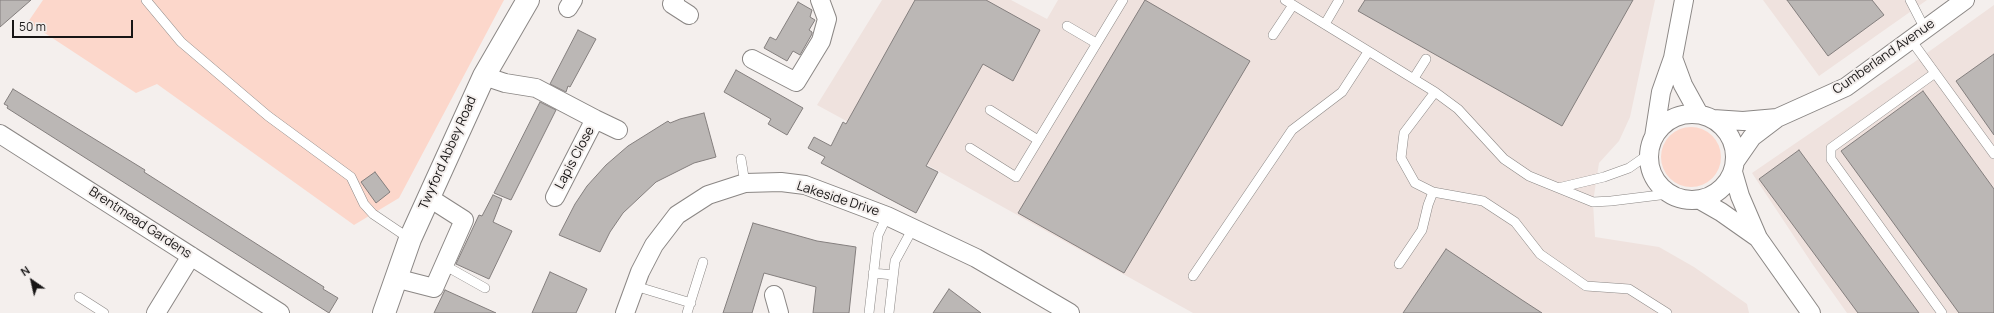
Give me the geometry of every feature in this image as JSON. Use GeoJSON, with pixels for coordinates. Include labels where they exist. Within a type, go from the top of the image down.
{"type":"FeatureCollection","features":[{"type":"Feature","properties":{"kind":"street","name":"Twyford Abbey Road"},"geometry":{"type":"LineString","coordinates":[[384,313],[395,278],[428,197],[484,76],[528,0]]}},
{"type":"Feature","properties":{"kind":"street"},"geometry":{"type":"LineString","coordinates":[[675,0],[672,4],[689,16]]}},
{"type":"Feature","properties":{"kind":"street"},"geometry":{"type":"LineString","coordinates":[[752,59],[802,86],[821,40],[827,19],[820,0]]}},
{"type":"Feature","properties":{"kind":"street"},"geometry":{"type":"LineString","coordinates":[[1684,0],[1673,58],[1661,92],[1654,137],[1649,154],[1650,170],[1656,181],[1668,194],[1684,200],[1700,200],[1716,194],[1726,184],[1734,166]]}},
{"type":"Feature","properties":{"kind":"street","name":"Cumberland Avenue"},"geometry":{"type":"LineString","coordinates":[[1734,166],[1752,137],[1777,118],[1846,87],[1965,0]]}},
{"type":"Feature","properties":{"kind":"street"},"geometry":{"type":"LineString","coordinates":[[1673,58],[1683,85],[1706,117],[1724,128],[1732,139],[1735,149],[1734,166],[1740,196],[1758,238],[1811,313]]}},
{"type":"Feature","properties":{"kind":"street","name":"Lapis Close"},"geometry":{"type":"LineString","coordinates":[[484,76],[505,83],[536,88],[618,130]]}},
{"type":"Feature","properties":{"kind":"street"},"geometry":{"type":"LineString","coordinates":[[1654,137],[1666,123],[1680,115],[1706,117]]}},
{"type":"Feature","properties":{"kind":"street","name":"Cumberland Avenue"},"geometry":{"type":"LineString","coordinates":[[1706,117],[1743,121],[1777,118]]}},
{"type":"Feature","properties":{"kind":"street","name":"Lapis Close"},"geometry":{"type":"LineString","coordinates":[[555,197],[595,119]]}},
{"type":"Feature","properties":{"kind":"street","name":"Brentmead Gardens"},"geometry":{"type":"LineString","coordinates":[[0,134],[280,313]]}},
{"type":"Feature","properties":{"kind":"street","name":"Lakeside Drive"},"geometry":{"type":"LineString","coordinates":[[625,313],[640,272],[654,245],[677,215],[708,195],[745,183],[781,182],[805,185],[887,216],[976,258],[1070,313]]}},
{"type":"Feature","properties":{"kind":"street"},"geometry":{"type":"LineString","coordinates":[[395,278],[434,288],[464,220],[428,197]]}},
{"type":"Feature","properties":{"kind":"street"},"geometry":{"type":"LineString","coordinates":[[1700,200],[1721,212],[1758,238]]}},
{"type":"Feature","properties":{"kind":"street"},"geometry":{"type":"LineString","coordinates":[[156,313],[191,256]]}},
{"type":"Feature","properties":{"kind":"street"},"geometry":{"type":"LineString","coordinates":[[774,295],[779,313]]}},
{"type":"Feature","properties":{"kind":"lane"},"geometry":{"type":"LineString","coordinates":[[146,0],[181,42],[268,116],[351,177],[364,204],[373,214],[410,239]]}},
{"type":"Feature","properties":{"kind":"lane"},"geometry":{"type":"LineString","coordinates":[[970,148],[1016,177],[1123,0]]}},
{"type":"Feature","properties":{"kind":"lane"},"geometry":{"type":"LineString","coordinates":[[1325,24],[1339,0]]}},
{"type":"Feature","properties":{"kind":"lane"},"geometry":{"type":"LineString","coordinates":[[1910,0],[1918,35],[1935,73],[1994,154]]}},
{"type":"Feature","properties":{"kind":"lane"},"geometry":{"type":"LineString","coordinates":[[1273,35],[1289,2],[1435,92],[1458,110],[1504,159],[1529,176],[1593,202],[1668,194]]}},
{"type":"Feature","properties":{"kind":"lane"},"geometry":{"type":"LineString","coordinates":[[1067,26],[1096,43]]}},
{"type":"Feature","properties":{"kind":"lane"},"geometry":{"type":"LineString","coordinates":[[1193,276],[1292,130],[1342,92],[1368,52]]}},
{"type":"Feature","properties":{"kind":"lane"},"geometry":{"type":"LineString","coordinates":[[1414,78],[1426,59]]}},
{"type":"Feature","properties":{"kind":"lane"},"geometry":{"type":"LineString","coordinates":[[1935,73],[1831,148],[1831,159],[1942,313]]}},
{"type":"Feature","properties":{"kind":"lane"},"geometry":{"type":"LineString","coordinates":[[1435,92],[1404,133],[1401,158],[1415,183],[1434,192],[1483,202],[1514,222],[1540,254],[1586,286],[1629,289],[1667,313]]}},
{"type":"Feature","properties":{"kind":"lane"},"geometry":{"type":"LineString","coordinates":[[990,110],[1038,140]]}},
{"type":"Feature","properties":{"kind":"lane"},"geometry":{"type":"LineString","coordinates":[[1558,188],[1604,177],[1629,168],[1649,154]]}},
{"type":"Feature","properties":{"kind":"lane"},"geometry":{"type":"LineString","coordinates":[[742,159],[745,183]]}},
{"type":"Feature","properties":{"kind":"lane"},"geometry":{"type":"LineString","coordinates":[[1399,264],[1422,230],[1428,206],[1434,192]]}},
{"type":"Feature","properties":{"kind":"lane"},"geometry":{"type":"LineString","coordinates":[[869,313],[878,235],[887,216]]}},
{"type":"Feature","properties":{"kind":"lane"},"geometry":{"type":"LineString","coordinates":[[889,313],[895,261],[912,228]]}},
{"type":"Feature","properties":{"kind":"lane"},"geometry":{"type":"LineString","coordinates":[[687,313],[703,262]]}},
{"type":"Feature","properties":{"kind":"lane"},"geometry":{"type":"LineString","coordinates":[[444,265],[486,288]]}},
{"type":"Feature","properties":{"kind":"lane"},"geometry":{"type":"LineString","coordinates":[[874,273],[893,275]]}},
{"type":"Feature","properties":{"kind":"lane"},"geometry":{"type":"LineString","coordinates":[[635,286],[691,303]]}},
{"type":"Feature","properties":{"kind":"lane"},"geometry":{"type":"LineString","coordinates":[[79,297],[104,313]]}},
{"type":"Feature","properties":{"kind":"shaded area"},"geometry":{"type":"Polygon","coordinates":[[[43,0],[504,0],[399,198],[354,225],[157,84],[136,93],[28,22],[43,0]]]}},
{"type":"Feature","properties":{"kind":"shaded area"},"geometry":{"type":"Polygon","coordinates":[[[882,0],[1011,0],[1047,19],[1058,0],[1655,0],[1630,117],[1619,141],[1599,163],[1593,202],[1595,237],[1659,247],[1694,267],[1747,304],[1749,313],[1193,313],[817,105],[882,0]]]}},
{"type":"Feature","properties":{"kind":"shaded area"},"geometry":{"type":"Polygon","coordinates":[[[1763,0],[1927,0],[1819,76],[1763,0]]]}},
{"type":"Feature","properties":{"kind":"shaded area"},"geometry":{"type":"Polygon","coordinates":[[[1994,5],[1994,313],[1847,313],[1752,173],[1913,63],[1994,5]]]}},
{"type":"Feature","properties":{"kind":"shaded area"},"geometry":{"type":"Polygon","coordinates":[[[1691,127],[1708,132],[1716,140],[1721,157],[1716,174],[1708,182],[1691,187],[1674,182],[1666,174],[1661,157],[1666,140],[1674,132],[1691,127]]]}},
{"type":"Feature","properties":{"kind":"building"},"geometry":{"type":"Polygon","coordinates":[[[0,0],[31,0],[0,27],[0,0]]]}},
{"type":"Feature","properties":{"kind":"building"},"geometry":{"type":"Polygon","coordinates":[[[915,0],[986,0],[1040,30],[1013,81],[983,64],[926,166],[938,172],[916,213],[821,163],[825,157],[808,148],[814,137],[831,146],[843,122],[846,124],[915,0]]]}},
{"type":"Feature","properties":{"kind":"building"},"geometry":{"type":"Polygon","coordinates":[[[1145,0],[1250,61],[1124,273],[1018,213],[1145,0]]]}},
{"type":"Feature","properties":{"kind":"building"},"geometry":{"type":"Polygon","coordinates":[[[1365,0],[1633,0],[1562,126],[1358,11],[1365,0]]]}},
{"type":"Feature","properties":{"kind":"building"},"geometry":{"type":"Polygon","coordinates":[[[1787,0],[1872,0],[1884,15],[1828,56],[1787,0]]]}},
{"type":"Feature","properties":{"kind":"building"},"geometry":{"type":"Polygon","coordinates":[[[798,2],[812,10],[810,17],[815,20],[809,30],[812,34],[800,55],[793,51],[787,61],[764,48],[770,37],[776,40],[798,2]]]}},
{"type":"Feature","properties":{"kind":"building"},"geometry":{"type":"Polygon","coordinates":[[[578,30],[596,39],[570,87],[568,86],[566,92],[550,84],[578,30]]]}},
{"type":"Feature","properties":{"kind":"building"},"geometry":{"type":"Polygon","coordinates":[[[1994,54],[1994,135],[1956,81],[1994,54]]]}},
{"type":"Feature","properties":{"kind":"building"},"geometry":{"type":"Polygon","coordinates":[[[736,70],[803,108],[787,135],[768,124],[771,119],[724,92],[736,70]]]}},
{"type":"Feature","properties":{"kind":"building"},"geometry":{"type":"Polygon","coordinates":[[[13,89],[145,170],[144,172],[324,287],[323,289],[338,298],[329,313],[7,108],[8,106],[4,104],[13,89]]]}},
{"type":"Feature","properties":{"kind":"building"},"geometry":{"type":"Polygon","coordinates":[[[1923,91],[1994,189],[1994,313],[1959,313],[1841,151],[1923,91]]]}},
{"type":"Feature","properties":{"kind":"building"},"geometry":{"type":"Polygon","coordinates":[[[540,102],[556,110],[511,200],[494,193],[540,102]]]}},
{"type":"Feature","properties":{"kind":"building"},"geometry":{"type":"Polygon","coordinates":[[[704,113],[716,157],[694,163],[656,182],[623,213],[610,232],[600,252],[559,235],[575,204],[587,186],[606,165],[628,146],[668,121],[670,123],[704,113]]]}},
{"type":"Feature","properties":{"kind":"building"},"geometry":{"type":"Polygon","coordinates":[[[1799,150],[1919,313],[1858,313],[1759,179],[1799,150]]]}},
{"type":"Feature","properties":{"kind":"building"},"geometry":{"type":"Polygon","coordinates":[[[375,172],[390,192],[376,203],[361,182],[375,172]]]}},
{"type":"Feature","properties":{"kind":"building"},"geometry":{"type":"Polygon","coordinates":[[[493,195],[502,199],[493,222],[512,231],[489,279],[456,264],[479,215],[482,216],[493,195]]]}},
{"type":"Feature","properties":{"kind":"building"},"geometry":{"type":"Polygon","coordinates":[[[753,223],[817,241],[856,247],[849,313],[813,313],[816,287],[764,273],[752,313],[723,313],[753,223]]]}},
{"type":"Feature","properties":{"kind":"building"},"geometry":{"type":"Polygon","coordinates":[[[1446,249],[1522,300],[1542,313],[1403,313],[1446,249]]]}},
{"type":"Feature","properties":{"kind":"building"},"geometry":{"type":"Polygon","coordinates":[[[550,272],[587,289],[576,313],[532,313],[550,272]]]}},
{"type":"Feature","properties":{"kind":"building"},"geometry":{"type":"Polygon","coordinates":[[[949,289],[981,313],[933,313],[949,289]]]}},
{"type":"Feature","properties":{"kind":"building"},"geometry":{"type":"Polygon","coordinates":[[[445,290],[496,313],[434,313],[445,290]]]}}]}
